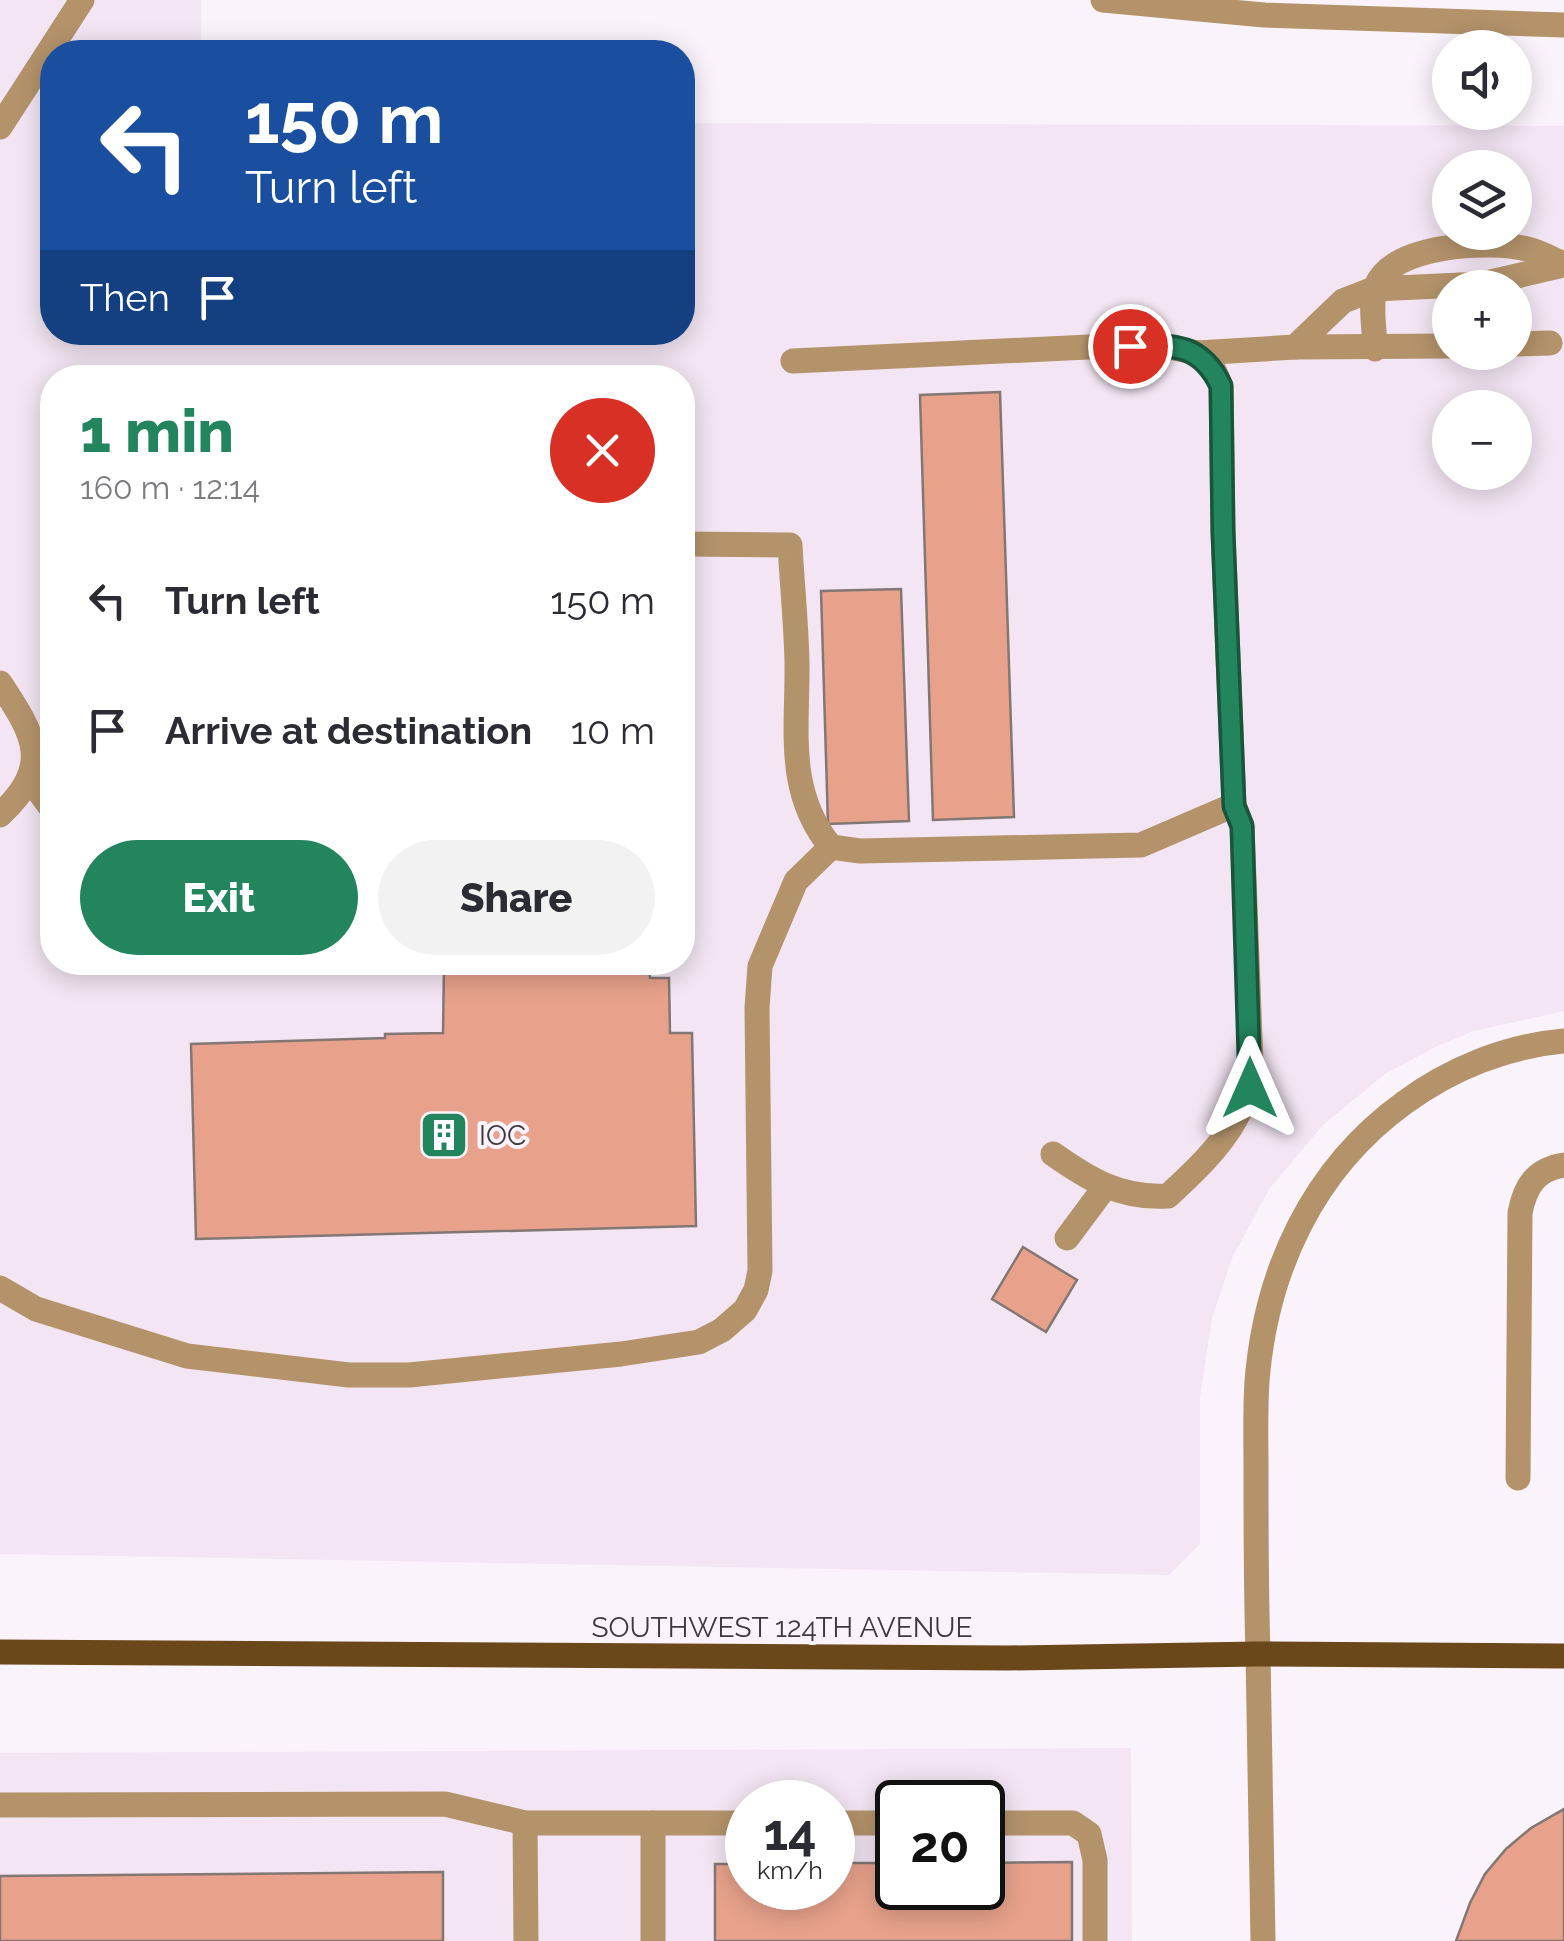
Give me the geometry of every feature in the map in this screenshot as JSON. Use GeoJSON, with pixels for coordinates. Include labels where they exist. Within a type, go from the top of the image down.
{"type":"FeatureCollection","features":[{"type":"Feature","properties":{"kind":"main road","name":"SOUTHWEST 124TH AVENUE"},"geometry":{"type":"LineString","coordinates":[[0,1652],[990,1658],[1258,1654],[1564,1656]]}},
{"type":"Feature","properties":{"kind":"street"},"geometry":{"type":"LineString","coordinates":[[56,40],[82,0]]}},
{"type":"Feature","properties":{"kind":"street"},"geometry":{"type":"LineString","coordinates":[[1103,0],[1264,15],[1564,25]]}},
{"type":"Feature","properties":{"kind":"street"},"geometry":{"type":"LineString","coordinates":[[0,126],[40,65]]}},
{"type":"Feature","properties":{"kind":"street"},"geometry":{"type":"LineString","coordinates":[[1375,349],[1374,289],[1386,268],[1425,250],[1526,248],[1564,264]]}},
{"type":"Feature","properties":{"kind":"street"},"geometry":{"type":"LineString","coordinates":[[1296,348],[1343,301],[1374,289],[1482,284],[1564,264]]}},
{"type":"Feature","properties":{"kind":"street"},"geometry":{"type":"LineString","coordinates":[[1532,344],[1550,343]]}},
{"type":"Feature","properties":{"kind":"street"},"geometry":{"type":"LineString","coordinates":[[793,360],[1160,345],[1198,354],[1432,347]]}},
{"type":"Feature","properties":{"kind":"street"},"geometry":{"type":"LineString","coordinates":[[1053,1154],[1105,1187],[1148,1197],[1168,1196],[1227,1134],[1244,1107],[1250,1088],[1242,826],[1234,806],[1221,386],[1213,368],[1198,354]]}},
{"type":"Feature","properties":{"kind":"street"},"geometry":{"type":"LineString","coordinates":[[695,544],[790,545],[797,660],[796,757],[801,792],[814,826],[831,847],[860,851],[1140,845],[1234,806]]}},
{"type":"Feature","properties":{"kind":"street"},"geometry":{"type":"LineString","coordinates":[[0,683],[27,724],[34,757],[30,780],[0,815]]}},
{"type":"Feature","properties":{"kind":"street"},"geometry":{"type":"LineString","coordinates":[[30,780],[40,793]]}},
{"type":"Feature","properties":{"kind":"street"},"geometry":{"type":"LineString","coordinates":[[0,1288],[36,1309],[170,1352],[349,1375],[410,1375],[621,1354],[699,1342],[722,1330],[745,1310],[756,1290],[760,1271],[757,1008],[760,966],[796,882],[831,847]]}},
{"type":"Feature","properties":{"kind":"street"},"geometry":{"type":"LineString","coordinates":[[1263,1941],[1257,1382],[1276,1280],[1292,1235],[1316,1193],[1349,1150],[1383,1118],[1430,1084],[1484,1058],[1564,1041]]}},
{"type":"Feature","properties":{"kind":"street"},"geometry":{"type":"LineString","coordinates":[[1518,1478],[1520,1213],[1528,1184],[1552,1166],[1564,1164]]}},
{"type":"Feature","properties":{"kind":"street"},"geometry":{"type":"LineString","coordinates":[[1067,1238],[1105,1187]]}},
{"type":"Feature","properties":{"kind":"street"},"geometry":{"type":"LineString","coordinates":[[0,1805],[445,1804],[526,1823],[725,1823]]}},
{"type":"Feature","properties":{"kind":"street"},"geometry":{"type":"LineString","coordinates":[[526,1823],[526,1941]]}},
{"type":"Feature","properties":{"kind":"street"},"geometry":{"type":"LineString","coordinates":[[652,1823],[653,1941]]}},
{"type":"Feature","properties":{"kind":"street"},"geometry":{"type":"LineString","coordinates":[[1005,1823],[1073,1823],[1089,1834],[1095,1860],[1095,1941]]}},
{"type":"Feature","properties":{"kind":"shaded area"},"geometry":{"type":"Polygon","coordinates":[[[0,0],[201,0],[201,40],[40,40],[40,345],[695,345],[695,123],[1432,126],[1432,130],[1532,130],[1532,126],[1564,126],[1564,1011],[1474,1031],[1385,1074],[1323,1125],[1270,1188],[1232,1258],[1212,1318],[1200,1398],[1200,1544],[1169,1575],[0,1554],[0,0]]]}},
{"type":"Feature","properties":{"kind":"shaded area"},"geometry":{"type":"Polygon","coordinates":[[[1131,1748],[1132,1941],[0,1941],[0,1753],[1131,1748]]]}},
{"type":"Feature","properties":{"kind":"building"},"geometry":{"type":"Polygon","coordinates":[[[1000,392],[1014,817],[933,820],[920,395],[1000,392]]]}},
{"type":"Feature","properties":{"kind":"building"},"geometry":{"type":"Polygon","coordinates":[[[901,589],[909,821],[828,824],[821,591],[901,589]]]}},
{"type":"Feature","properties":{"kind":"building","name":"IOC"},"geometry":{"type":"Polygon","coordinates":[[[444,975],[669,978],[670,1033],[692,1033],[696,1226],[196,1239],[191,1044],[443,1033],[444,975]]]}},
{"type":"Feature","properties":{"kind":"building"},"geometry":{"type":"Polygon","coordinates":[[[1023,1247],[1077,1280],[1046,1332],[992,1299],[1023,1247]]]}},
{"type":"Feature","properties":{"kind":"building"},"geometry":{"type":"Polygon","coordinates":[[[1564,1809],[1564,1941],[1456,1941],[1485,1874],[1531,1828],[1564,1809]]]}},
{"type":"Feature","properties":{"kind":"building"},"geometry":{"type":"Polygon","coordinates":[[[1072,1862],[1072,1941],[715,1941],[715,1864],[725,1864],[725,1910],[855,1910],[855,1863],[875,1863],[875,1910],[1005,1910],[1005,1863],[1072,1862]]]}},
{"type":"Feature","properties":{"kind":"building"},"geometry":{"type":"Polygon","coordinates":[[[443,1872],[443,1941],[0,1941],[0,1876],[443,1872]]]}},
{"type":"Feature","properties":{"kind":"place","name":"IOC"},"geometry":{"type":"Point","coordinates":[444,1135]}},
{"type":"Feature","properties":{"kind":"route"},"geometry":{"type":"LineString","coordinates":[[1130,346],[1160,345],[1198,354],[1213,368],[1221,386],[1234,806],[1242,826],[1250,1088]]}}]}
